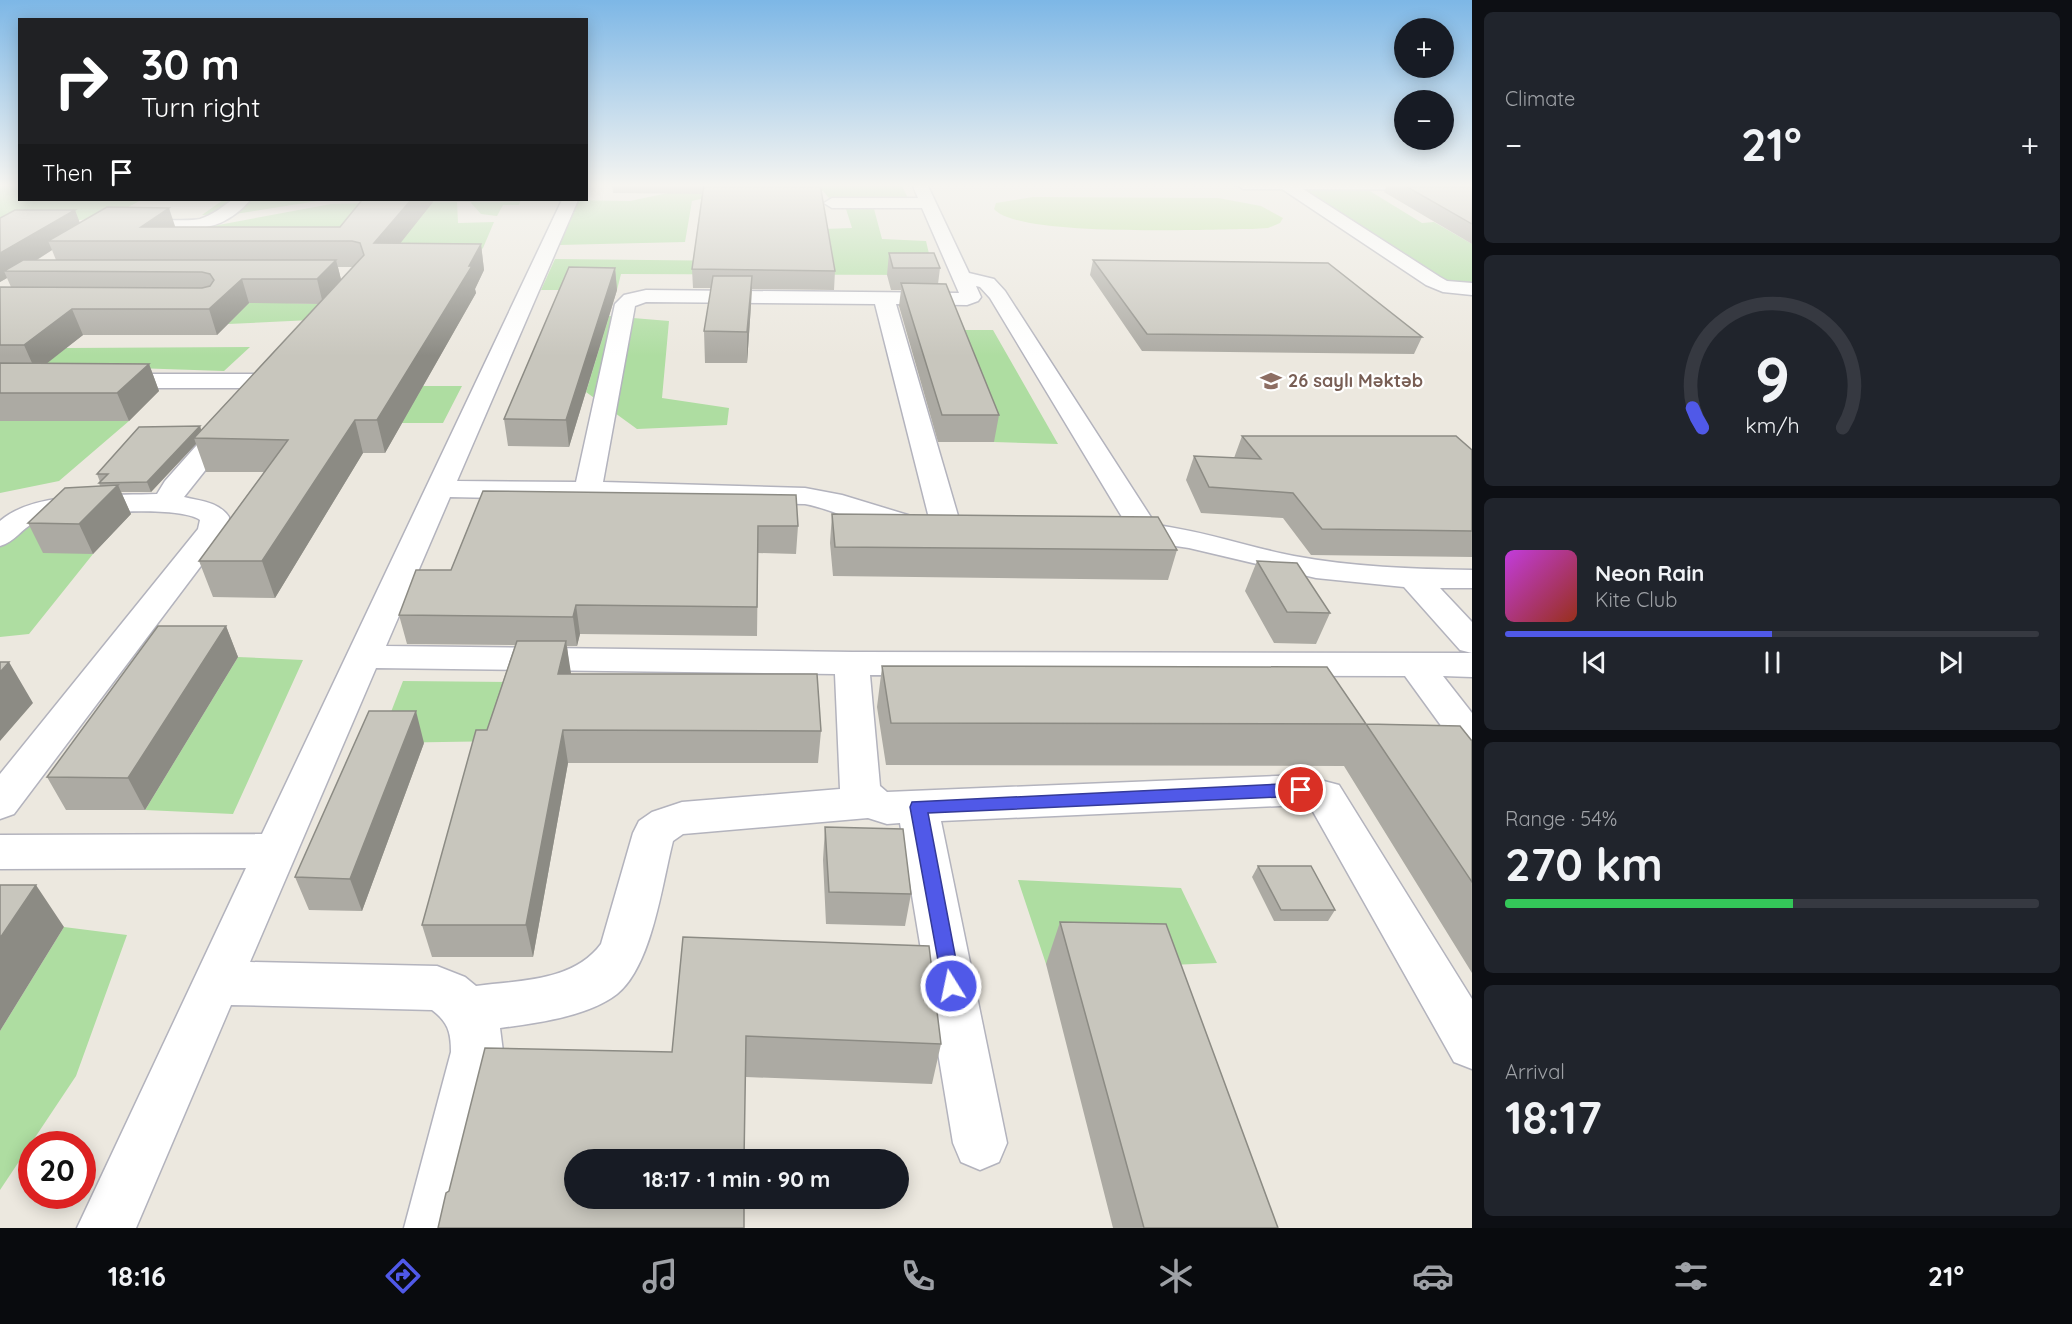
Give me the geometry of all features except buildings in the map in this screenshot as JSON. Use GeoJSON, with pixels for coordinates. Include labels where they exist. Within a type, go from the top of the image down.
{"type":"FeatureCollection","features":[{"type":"Feature","properties":{"kind":"street"},"geometry":{"type":"LineString","coordinates":[[106,1228],[274,851],[551,241]]}},
{"type":"Feature","properties":{"kind":"street"},"geometry":{"type":"LineString","coordinates":[[588,490],[625,304],[631,298],[646,296],[967,300],[971,297],[945,241]]}},
{"type":"Feature","properties":{"kind":"street"},"geometry":{"type":"LineString","coordinates":[[1372,241],[1443,286],[1472,289]]}},
{"type":"Feature","properties":{"kind":"street"},"geometry":{"type":"LineString","coordinates":[[962,277],[987,283],[998,295],[1144,531]]}},
{"type":"Feature","properties":{"kind":"street"},"geometry":{"type":"LineString","coordinates":[[438,489],[588,490],[805,496],[839,503],[893,522],[911,525],[958,526],[884,299]]}},
{"type":"Feature","properties":{"kind":"street"},"geometry":{"type":"LineString","coordinates":[[93,381],[274,373],[175,487],[167,502]]}},
{"type":"Feature","properties":{"kind":"street"},"geometry":{"type":"LineString","coordinates":[[0,537],[21,519],[54,508],[167,502],[205,510],[215,517],[213,530],[1,799]]}},
{"type":"Feature","properties":{"kind":"street"},"geometry":{"type":"LineString","coordinates":[[1098,530],[1144,531],[1191,538],[1296,566],[1367,576],[1472,579]]}},
{"type":"Feature","properties":{"kind":"street"},"geometry":{"type":"LineString","coordinates":[[1414,579],[1472,642]]}},
{"type":"Feature","properties":{"kind":"street"},"geometry":{"type":"LineString","coordinates":[[362,657],[852,663],[1472,665]]}},
{"type":"Feature","properties":{"kind":"street"},"geometry":{"type":"LineString","coordinates":[[852,663],[860,789],[869,802]]}},
{"type":"Feature","properties":{"kind":"street"},"geometry":{"type":"LineString","coordinates":[[1415,665],[1472,739]]}},
{"type":"Feature","properties":{"kind":"street"},"geometry":{"type":"LineString","coordinates":[[467,1010],[562,995],[596,982],[611,969],[622,952],[654,833],[667,823],[682,819],[869,802],[887,808],[1301,790],[1325,796],[1472,1045]]}},
{"type":"Feature","properties":{"kind":"street"},"geometry":{"type":"LineString","coordinates":[[918,807],[980,1143]]}},
{"type":"Feature","properties":{"kind":"street"},"geometry":{"type":"LineString","coordinates":[[0,852],[274,851]]}},
{"type":"Feature","properties":{"kind":"street"},"geometry":{"type":"LineString","coordinates":[[215,983],[437,988],[449,993],[467,1010],[477,1029],[477,1052],[433,1228]]}},
{"type":"Feature","properties":{"kind":"green space"},"geometry":{"type":"Polygon","coordinates":[[[297,241],[486,241],[474,257],[297,241]]]}},
{"type":"Feature","properties":{"kind":"green space"},"geometry":{"type":"Polygon","coordinates":[[[559,241],[685,241],[685,242],[558,245],[559,241]]]}},
{"type":"Feature","properties":{"kind":"green space"},"geometry":{"type":"Polygon","coordinates":[[[792,241],[926,241],[934,275],[621,274],[617,290],[541,290],[555,259],[742,261],[792,241]]]}},
{"type":"Feature","properties":{"kind":"green space"},"geometry":{"type":"Polygon","coordinates":[[[1382,241],[1467,241],[1472,244],[1472,282],[1444,282],[1382,241]]]}},
{"type":"Feature","properties":{"kind":"green space"},"geometry":{"type":"Polygon","coordinates":[[[174,269],[286,303],[321,304],[311,320],[228,324],[174,269]]]}},
{"type":"Feature","properties":{"kind":"green space"},"geometry":{"type":"Polygon","coordinates":[[[609,316],[669,321],[662,398],[729,408],[727,425],[637,429],[586,392],[609,316]]]}},
{"type":"Feature","properties":{"kind":"green space"},"geometry":{"type":"Polygon","coordinates":[[[952,330],[993,330],[1058,444],[994,442],[952,330]]]}},
{"type":"Feature","properties":{"kind":"green space"},"geometry":{"type":"Polygon","coordinates":[[[250,347],[224,371],[44,365],[66,348],[250,347]]]}},
{"type":"Feature","properties":{"kind":"green space"},"geometry":{"type":"Polygon","coordinates":[[[377,386],[462,386],[443,423],[349,423],[377,386]]]}},
{"type":"Feature","properties":{"kind":"green space"},"geometry":{"type":"Polygon","coordinates":[[[0,421],[129,421],[59,481],[0,493],[0,421]]]}},
{"type":"Feature","properties":{"kind":"green space"},"geometry":{"type":"Polygon","coordinates":[[[72,524],[93,554],[29,634],[0,637],[0,527],[72,524]]]}},
{"type":"Feature","properties":{"kind":"green space"},"geometry":{"type":"Polygon","coordinates":[[[238,657],[303,660],[233,814],[145,810],[238,657]]]}},
{"type":"Feature","properties":{"kind":"green space"},"geometry":{"type":"Polygon","coordinates":[[[403,681],[519,682],[507,741],[379,743],[403,681]]]}},
{"type":"Feature","properties":{"kind":"green space"},"geometry":{"type":"Polygon","coordinates":[[[1018,880],[1181,888],[1217,963],[1148,966],[1046,964],[1018,880]]]}},
{"type":"Feature","properties":{"kind":"green space"},"geometry":{"type":"Polygon","coordinates":[[[64,927],[127,935],[76,1076],[39,1131],[18,1131],[18,1163],[0,1190],[0,1031],[64,927]]]}},
{"type":"Feature","properties":{"kind":"place","name":"26 saylı Məktəb"},"geometry":{"type":"Point","coordinates":[1271,381]}},
{"type":"Feature","properties":{"kind":"route"},"geometry":{"type":"LineString","coordinates":[[951,986],[918,807],[1301,790]]}}]}
